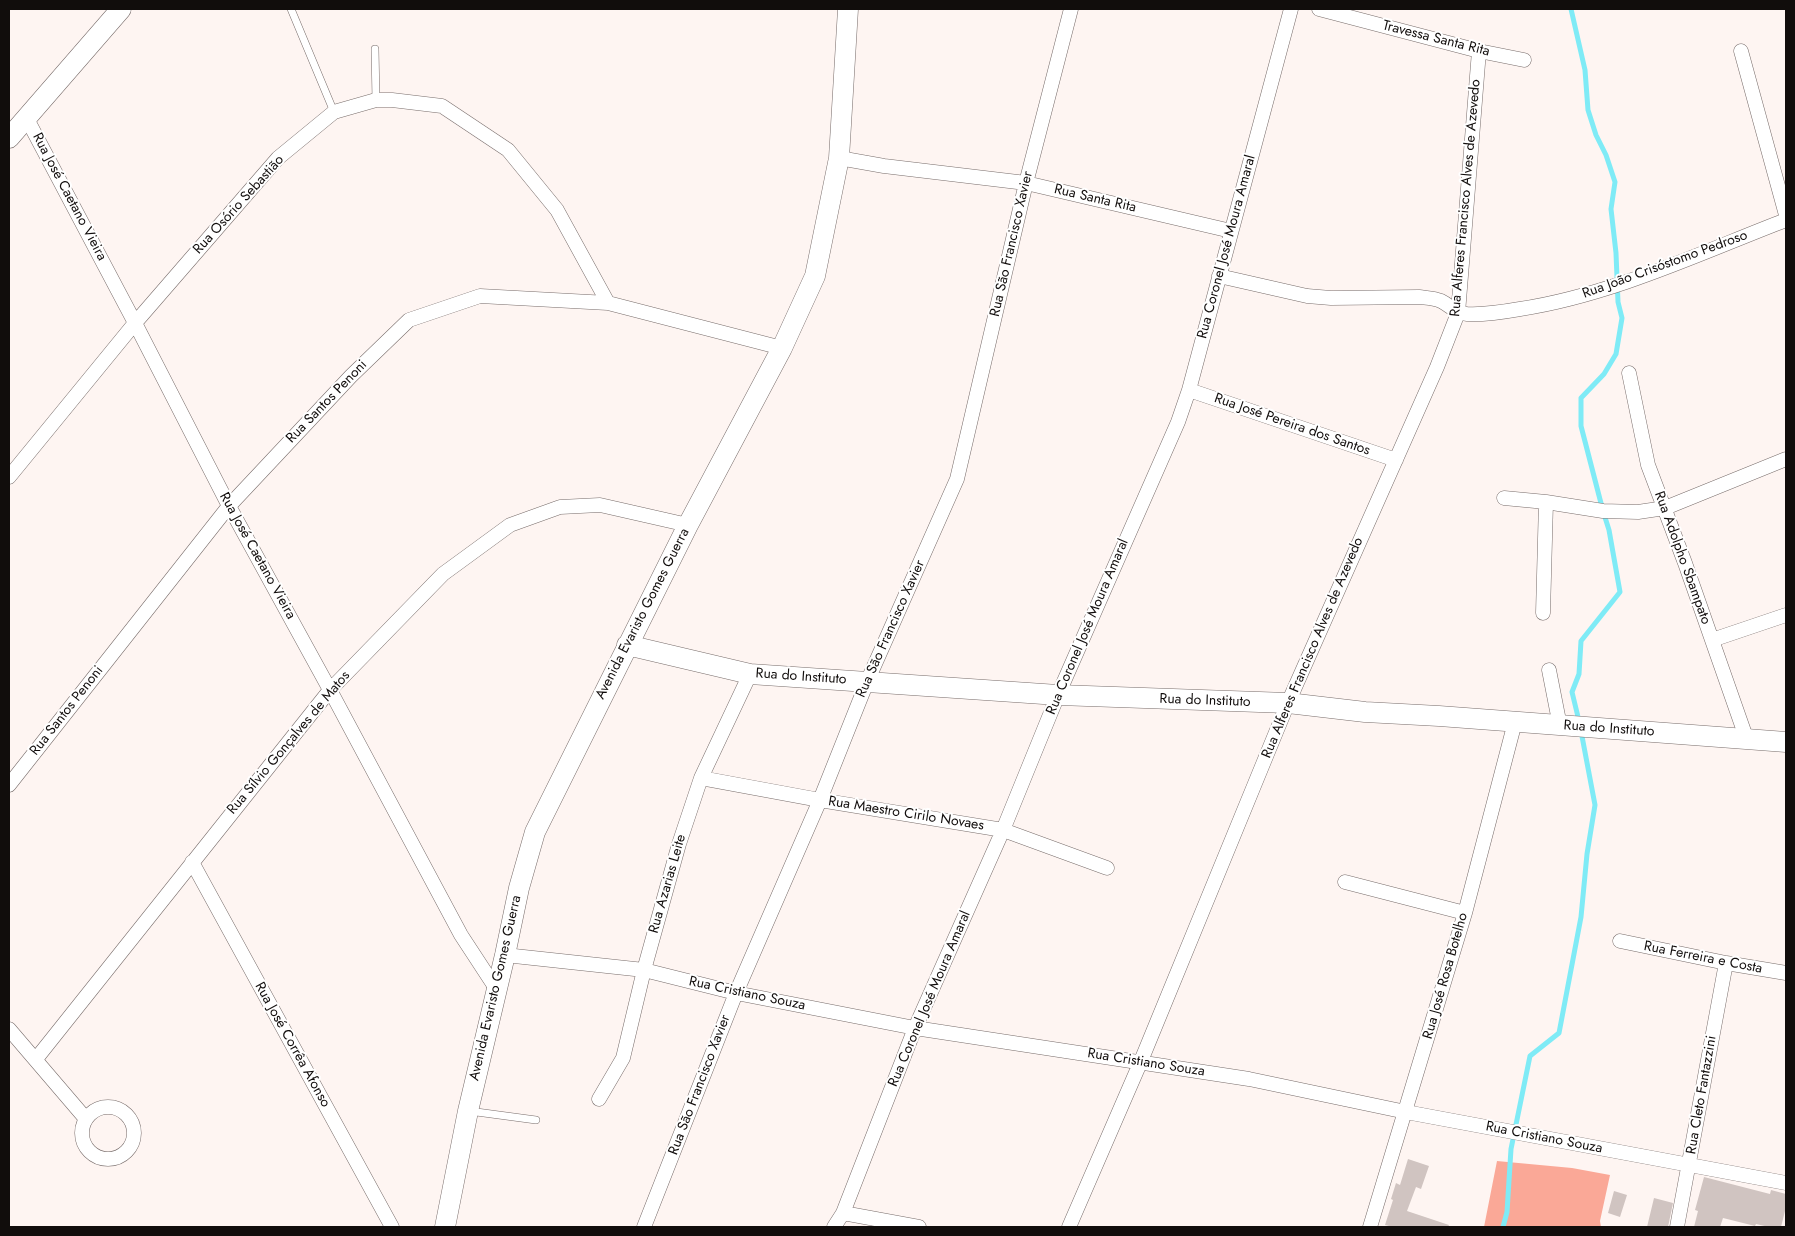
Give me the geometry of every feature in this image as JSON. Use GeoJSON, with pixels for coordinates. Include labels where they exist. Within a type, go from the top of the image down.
{"type":"FeatureCollection","features":[{"type":"Feature","properties":{"kind":"main road"},"geometry":{"type":"LineString","coordinates":[[9,138],[26,116],[121,9]]}},
{"type":"Feature","properties":{"kind":"main road","name":"Avenida Evaristo Gomes Guerra"},"geometry":{"type":"LineString","coordinates":[[445,1227],[468,1111],[519,888],[535,832],[627,645],[782,348],[816,276],[840,158],[848,9]]}},
{"type":"Feature","properties":{"kind":"main road","name":"Rua do Instituto"},"geometry":{"type":"LineString","coordinates":[[627,645],[750,674],[1058,696],[1288,703],[1365,712],[1786,742]]}},
{"type":"Feature","properties":{"kind":"street","name":"Rua São Francisco Xavier"},"geometry":{"type":"LineString","coordinates":[[644,1227],[736,993],[820,800],[867,682],[957,479],[1026,183],[1071,9]]}},
{"type":"Feature","properties":{"kind":"street","name":"Rua Coronel José Moura Amaral"},"geometry":{"type":"LineString","coordinates":[[834,1227],[843,1213],[915,1028],[1003,830],[1058,696],[1178,422],[1189,390],[1291,9]]}},
{"type":"Feature","properties":{"kind":"street","name":"Travessa Santa Rita"},"geometry":{"type":"LineString","coordinates":[[1319,9],[1479,51],[1524,60]]}},
{"type":"Feature","properties":{"kind":"street","name":"Rua Alferes Francisco Alves de Azevedo"},"geometry":{"type":"LineString","coordinates":[[1069,1227],[1141,1062],[1288,703],[1437,367],[1458,313],[1479,51]]}},
{"type":"Feature","properties":{"kind":"street"},"geometry":{"type":"LineString","coordinates":[[1741,51],[1786,215]]}},
{"type":"Feature","properties":{"kind":"street","name":"Rua Osório Sebastião"},"geometry":{"type":"LineString","coordinates":[[9,477],[135,323],[278,158],[334,112],[376,100],[442,106],[508,150],[557,210],[608,303]]}},
{"type":"Feature","properties":{"kind":"street","name":"Rua José Caetano Vieira"},"geometry":{"type":"LineString","coordinates":[[26,116],[229,506],[461,935],[497,990]]}},
{"type":"Feature","properties":{"kind":"street","name":"Rua Santa Rita"},"geometry":{"type":"LineString","coordinates":[[840,158],[884,166],[1026,183],[1231,232]]}},
{"type":"Feature","properties":{"kind":"street","name":"Rua João Crisóstomo Pedroso"},"geometry":{"type":"LineString","coordinates":[[1458,313],[1492,313],[1540,306],[1579,297],[1622,284],[1786,220]]}},
{"type":"Feature","properties":{"kind":"street"},"geometry":{"type":"LineString","coordinates":[[1219,276],[1307,296],[1331,298],[1431,298],[1441,301],[1458,313]]}},
{"type":"Feature","properties":{"kind":"street","name":"Rua Santos Penoni"},"geometry":{"type":"LineString","coordinates":[[9,785],[229,506],[351,376],[409,320],[480,296],[608,303],[782,348]]}},
{"type":"Feature","properties":{"kind":"street","name":"Rua Adolpho Sbampato"},"geometry":{"type":"LineString","coordinates":[[1629,373],[1648,465],[1747,740]]}},
{"type":"Feature","properties":{"kind":"street","name":"Rua José Pereira dos Santos"},"geometry":{"type":"LineString","coordinates":[[1189,390],[1396,460]]}},
{"type":"Feature","properties":{"kind":"street"},"geometry":{"type":"LineString","coordinates":[[1504,498],[1611,512],[1638,512],[1665,508],[1786,458]]}},
{"type":"Feature","properties":{"kind":"street"},"geometry":{"type":"LineString","coordinates":[[1543,612],[1546,502]]}},
{"type":"Feature","properties":{"kind":"street","name":"Rua Sílvio Gonçalves de Matos"},"geometry":{"type":"LineString","coordinates":[[36,1059],[330,690],[443,574],[510,525],[560,506],[600,505],[688,525]]}},
{"type":"Feature","properties":{"kind":"street"},"geometry":{"type":"LineString","coordinates":[[1712,640],[1786,615]]}},
{"type":"Feature","properties":{"kind":"street"},"geometry":{"type":"LineString","coordinates":[[1549,670],[1560,726]]}},
{"type":"Feature","properties":{"kind":"street","name":"Rua Azarias Leite"},"geometry":{"type":"LineString","coordinates":[[599,1099],[623,1058],[644,970],[679,844],[701,778],[750,674]]}},
{"type":"Feature","properties":{"kind":"street","name":"Rua José Rosa Botelho"},"geometry":{"type":"LineString","coordinates":[[1370,1227],[1465,913],[1515,722]]}},
{"type":"Feature","properties":{"kind":"street","name":"Rua Maestro Cirilo Novaes"},"geometry":{"type":"LineString","coordinates":[[701,778],[1003,830],[1107,868]]}},
{"type":"Feature","properties":{"kind":"street","name":"Rua José Corrêa Afonso"},"geometry":{"type":"LineString","coordinates":[[192,862],[392,1227]]}},
{"type":"Feature","properties":{"kind":"street"},"geometry":{"type":"LineString","coordinates":[[1345,882],[1465,913]]}},
{"type":"Feature","properties":{"kind":"street","name":"Rua Ferreira e Costa"},"geometry":{"type":"LineString","coordinates":[[1620,941],[1726,963],[1786,973]]}},
{"type":"Feature","properties":{"kind":"street","name":"Rua Cristiano Souza"},"geometry":{"type":"LineString","coordinates":[[505,955],[644,970],[736,993],[915,1028],[1249,1079],[1406,1112],[1786,1183]]}},
{"type":"Feature","properties":{"kind":"street","name":"Rua Cleto Fantazzini"},"geometry":{"type":"LineString","coordinates":[[1677,1227],[1726,963]]}},
{"type":"Feature","properties":{"kind":"street"},"geometry":{"type":"LineString","coordinates":[[9,1029],[86,1119]]}},
{"type":"Feature","properties":{"kind":"street"},"geometry":{"type":"LineString","coordinates":[[843,1213],[919,1227]]}},
{"type":"Feature","properties":{"kind":"lane"},"geometry":{"type":"LineString","coordinates":[[291,9],[334,112]]}},
{"type":"Feature","properties":{"kind":"lane"},"geometry":{"type":"LineString","coordinates":[[376,49],[376,100]]}},
{"type":"Feature","properties":{"kind":"lane"},"geometry":{"type":"LineString","coordinates":[[468,1111],[536,1120]]}},
{"type":"Feature","properties":{"kind":"shaded area"},"geometry":{"type":"Polygon","coordinates":[[[1497,1161],[1572,1168],[1610,1175],[1600,1221],[1601,1227],[1484,1227],[1497,1161]]]}},
{"type":"Feature","properties":{"kind":"building"},"geometry":{"type":"Polygon","coordinates":[[[1408,1159],[1429,1166],[1421,1189],[1416,1187],[1407,1211],[1449,1225],[1448,1227],[1393,1227],[1385,1225],[1396,1183],[1400,1185],[1408,1159]]]}},
{"type":"Feature","properties":{"kind":"building"},"geometry":{"type":"Polygon","coordinates":[[[1704,1177],[1770,1194],[1771,1190],[1786,1194],[1786,1207],[1781,1227],[1756,1224],[1755,1226],[1723,1218],[1720,1227],[1694,1227],[1698,1211],[1695,1210],[1704,1177]]]}},
{"type":"Feature","properties":{"kind":"building"},"geometry":{"type":"Polygon","coordinates":[[[1614,1191],[1627,1195],[1620,1217],[1608,1213],[1614,1191]]]}},
{"type":"Feature","properties":{"kind":"building"},"geometry":{"type":"Polygon","coordinates":[[[1654,1198],[1673,1203],[1668,1227],[1647,1227],[1654,1198]]]}},
{"type":"Feature","properties":{"kind":"waterway"},"geometry":{"type":"LineString","coordinates":[[1571,9],[1585,70],[1588,110],[1615,182],[1611,209],[1616,253],[1618,302],[1622,318],[1616,354],[1604,374],[1581,398],[1581,426],[1609,530],[1620,592],[1581,641],[1579,674],[1572,692],[1579,721]]}},
{"type":"Feature","properties":{"kind":"waterway"},"geometry":{"type":"LineString","coordinates":[[1503,1227],[1507,1212],[1511,1149],[1530,1056],[1559,1033],[1581,917],[1587,854],[1595,805],[1581,731]]}}]}
